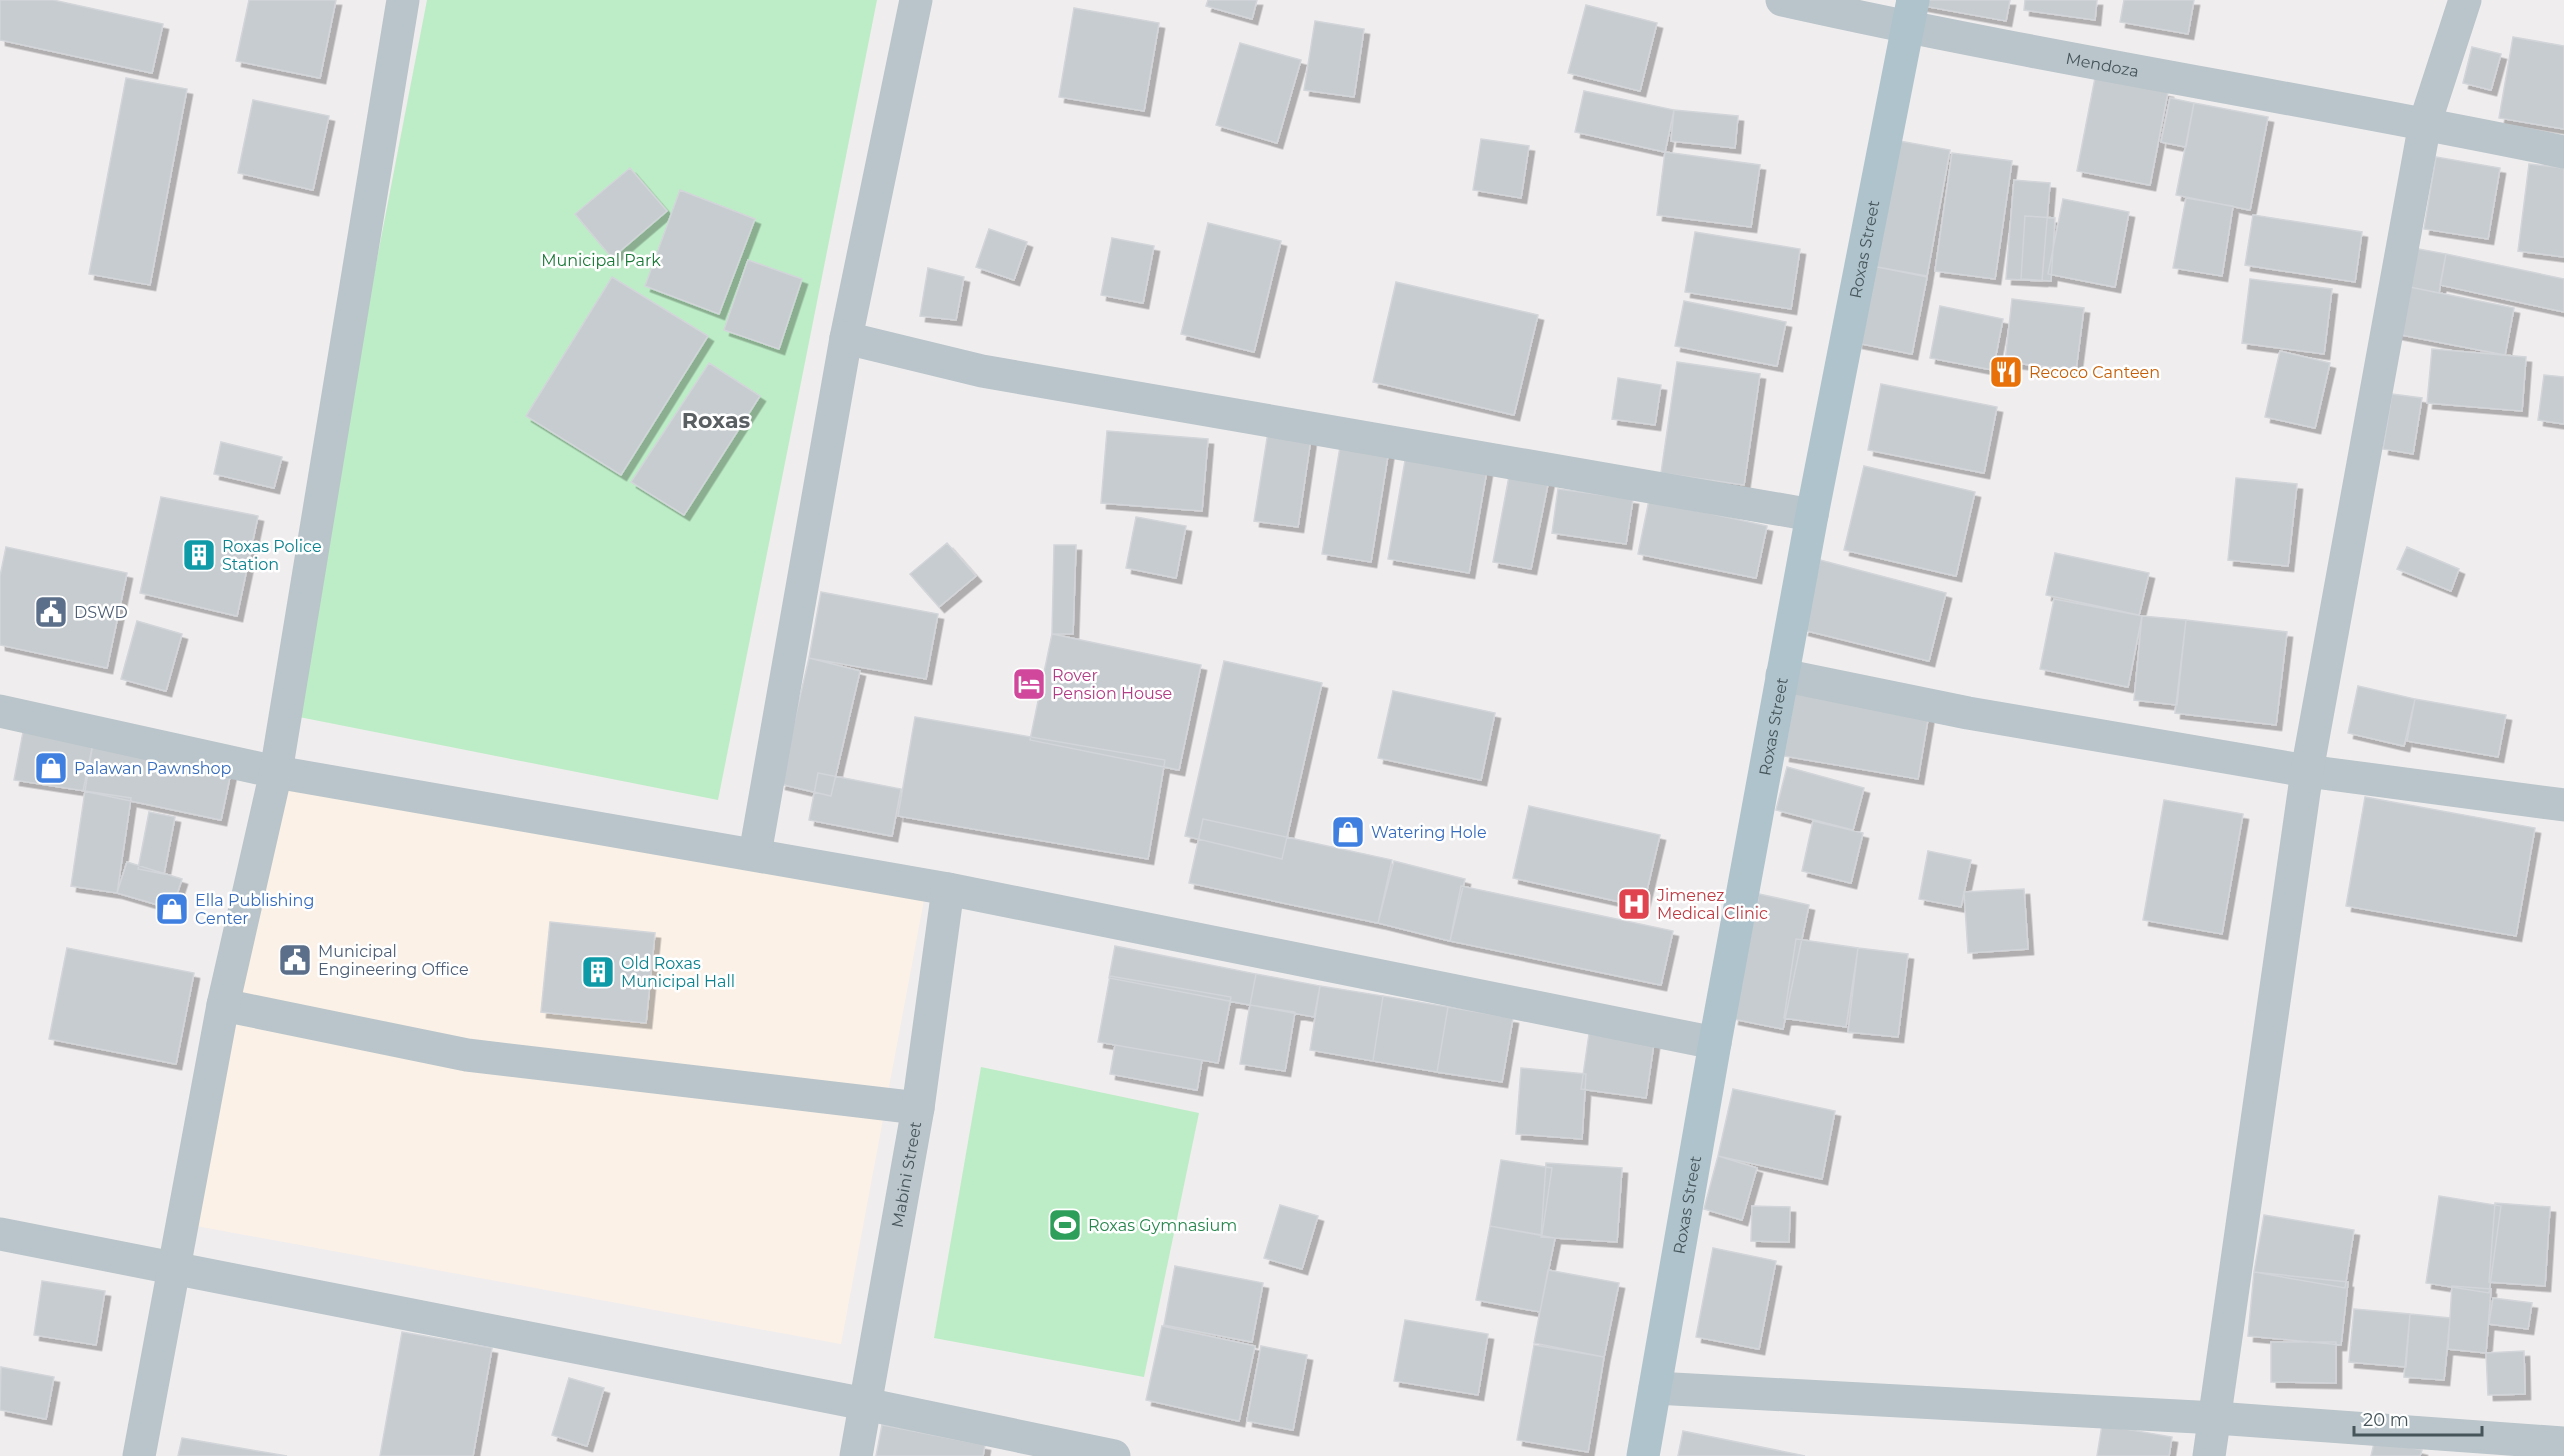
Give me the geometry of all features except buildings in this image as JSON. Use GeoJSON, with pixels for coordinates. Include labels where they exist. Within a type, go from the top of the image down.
{"type":"FeatureCollection","features":[{"type":"Feature","properties":{"kind":"main road","name":"Roxas Street"},"geometry":{"type":"LineString","coordinates":[[1643,1456],[1714,1043],[1782,675],[1910,14]]}},
{"type":"Feature","properties":{"kind":"street"},"geometry":{"type":"LineString","coordinates":[[139,1456],[223,1005],[276,772],[403,0]]}},
{"type":"Feature","properties":{"kind":"street"},"geometry":{"type":"LineString","coordinates":[[755,854],[825,446],[916,0]]}},
{"type":"Feature","properties":{"kind":"street","name":"Mendoza"},"geometry":{"type":"LineString","coordinates":[[1782,0],[1910,14],[2564,152]]}},
{"type":"Feature","properties":{"kind":"street"},"geometry":{"type":"LineString","coordinates":[[2209,1456],[2307,771],[2426,123],[2465,0]]}},
{"type":"Feature","properties":{"kind":"street"},"geometry":{"type":"LineString","coordinates":[[846,338],[982,371],[1812,515]]}},
{"type":"Feature","properties":{"kind":"street"},"geometry":{"type":"LineString","coordinates":[[1782,675],[1968,713],[2307,771],[2564,805]]}},
{"type":"Feature","properties":{"kind":"street"},"geometry":{"type":"LineString","coordinates":[[0,711],[276,772],[948,889],[1714,1043]]}},
{"type":"Feature","properties":{"kind":"street","name":"Mabini Street"},"geometry":{"type":"LineString","coordinates":[[856,1456],[918,1108],[948,889]]}},
{"type":"Feature","properties":{"kind":"street"},"geometry":{"type":"LineString","coordinates":[[223,1005],[467,1055],[918,1108]]}},
{"type":"Feature","properties":{"kind":"street"},"geometry":{"type":"LineString","coordinates":[[0,1234],[175,1266],[1114,1456]]}},
{"type":"Feature","properties":{"kind":"street"},"geometry":{"type":"LineString","coordinates":[[1655,1388],[2216,1418],[2564,1443]]}},
{"type":"Feature","properties":{"kind":"shaded area"},"geometry":{"type":"Polygon","coordinates":[[[284,775],[926,889],[841,1344],[196,1226],[284,775]]]}},
{"type":"Feature","properties":{"kind":"green space","name":"Municipal Park"},"geometry":{"type":"Polygon","coordinates":[[[427,0],[877,0],[718,800],[289,715],[427,0]]]}},
{"type":"Feature","properties":{"kind":"green space","name":"Roxas Gymnasium"},"geometry":{"type":"Polygon","coordinates":[[[981,1067],[1199,1113],[1144,1377],[934,1338],[981,1067]]]}},
{"type":"Feature","properties":{"kind":"place","name":"Recoco Canteen"},"geometry":{"type":"Point","coordinates":[2006,372]}},
{"type":"Feature","properties":{"kind":"place","name":"Roxas Police Station"},"geometry":{"type":"Point","coordinates":[199,555]}},
{"type":"Feature","properties":{"kind":"place","name":"DSWD"},"geometry":{"type":"Point","coordinates":[51,612]}},
{"type":"Feature","properties":{"kind":"place","name":"Rover Pension House"},"geometry":{"type":"Point","coordinates":[1029,684]}},
{"type":"Feature","properties":{"kind":"place","name":"Palawan Pawnshop"},"geometry":{"type":"Point","coordinates":[51,768]}},
{"type":"Feature","properties":{"kind":"place","name":"Watering Hole"},"geometry":{"type":"Point","coordinates":[1348,832]}},
{"type":"Feature","properties":{"kind":"place","name":"Jimenez Medical Clinic"},"geometry":{"type":"Point","coordinates":[1634,904]}},
{"type":"Feature","properties":{"kind":"place","name":"Ella Publishing Center"},"geometry":{"type":"Point","coordinates":[172,909]}},
{"type":"Feature","properties":{"kind":"place","name":"Municipal Engineering Office"},"geometry":{"type":"Point","coordinates":[295,960]}},
{"type":"Feature","properties":{"kind":"place","name":"Old Roxas Municipal Hall"},"geometry":{"type":"Point","coordinates":[598,972]}},
{"type":"Feature","properties":{"kind":"place","name":"Roxas Gymnasium"},"geometry":{"type":"Point","coordinates":[1065,1225]}},
{"type":"Feature","properties":{"kind":"district","name":"Roxas"},"geometry":{"type":"Point","coordinates":[716,420]}}]}
